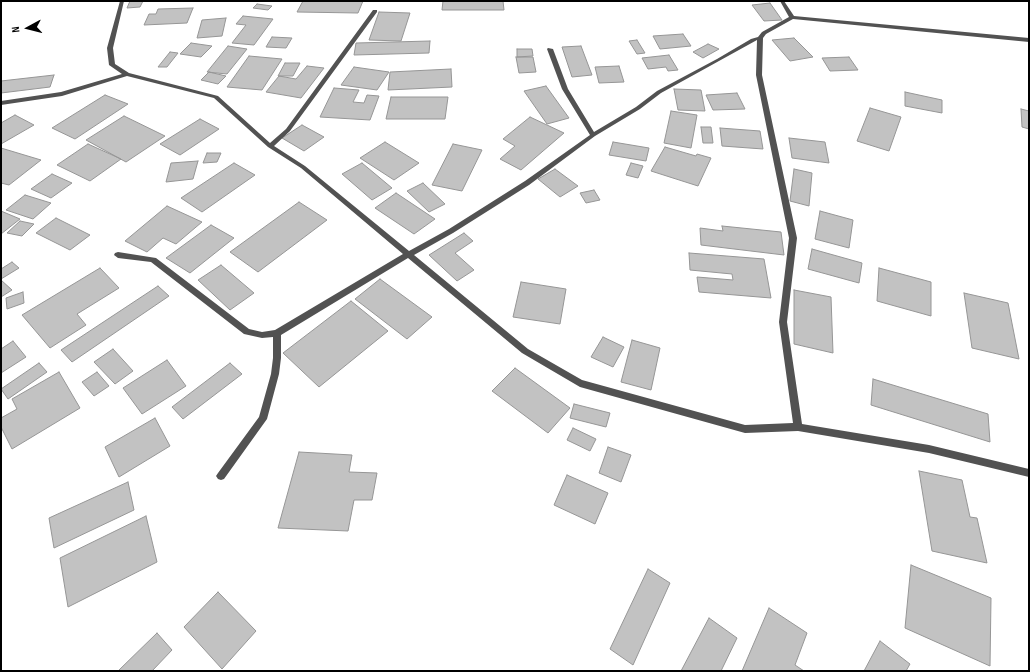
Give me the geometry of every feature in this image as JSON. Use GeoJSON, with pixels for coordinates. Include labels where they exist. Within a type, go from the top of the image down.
{"type":"FeatureCollection","features":[{"type":"Feature","properties":{"kind":"street"},"geometry":{"type":"LineString","coordinates":[[122,1],[110,48],[112,65],[126,74],[216,97],[270,146],[303,167],[526,351],[580,384],[745,429],[798,427],[929,449],[1029,473]]}},
{"type":"Feature","properties":{"kind":"street"},"geometry":{"type":"LineString","coordinates":[[782,1],[792,17]]}},
{"type":"Feature","properties":{"kind":"street"},"geometry":{"type":"LineString","coordinates":[[270,146],[288,130],[375,11]]}},
{"type":"Feature","properties":{"kind":"street"},"geometry":{"type":"LineString","coordinates":[[118,255],[153,260],[247,332],[262,335],[277,333],[409,254],[451,231],[527,183],[593,135],[638,108],[659,92],[753,40],[760,38],[764,33],[792,17],[1029,40]]}},
{"type":"Feature","properties":{"kind":"street"},"geometry":{"type":"LineString","coordinates":[[760,38],[759,75],[793,238],[783,322],[798,427]]}},
{"type":"Feature","properties":{"kind":"street"},"geometry":{"type":"LineString","coordinates":[[550,49],[565,89],[593,135]]}},
{"type":"Feature","properties":{"kind":"street"},"geometry":{"type":"LineString","coordinates":[[1,103],[62,94],[126,74]]}},
{"type":"Feature","properties":{"kind":"street"},"geometry":{"type":"LineString","coordinates":[[221,476],[263,419],[275,374],[277,358],[277,333]]}},
{"type":"Feature","properties":{"kind":"building"},"geometry":{"type":"Polygon","coordinates":[[[130,1],[143,1],[140,7],[127,8],[130,1]]]}},
{"type":"Feature","properties":{"kind":"building"},"geometry":{"type":"Polygon","coordinates":[[[303,1],[363,1],[358,13],[297,12],[303,1]]]}},
{"type":"Feature","properties":{"kind":"building"},"geometry":{"type":"Polygon","coordinates":[[[443,1],[503,1],[504,10],[442,10],[443,1]]]}},
{"type":"Feature","properties":{"kind":"building"},"geometry":{"type":"Polygon","coordinates":[[[770,3],[782,20],[764,21],[752,5],[770,3]]]}},
{"type":"Feature","properties":{"kind":"building"},"geometry":{"type":"Polygon","coordinates":[[[257,4],[272,6],[268,10],[253,8],[257,4]]]}},
{"type":"Feature","properties":{"kind":"building"},"geometry":{"type":"Polygon","coordinates":[[[193,8],[187,23],[144,25],[149,14],[156,14],[158,9],[193,8]]]}},
{"type":"Feature","properties":{"kind":"building"},"geometry":{"type":"Polygon","coordinates":[[[379,12],[410,13],[401,41],[369,40],[379,12]]]}},
{"type":"Feature","properties":{"kind":"building"},"geometry":{"type":"Polygon","coordinates":[[[243,16],[273,19],[254,45],[232,43],[246,25],[236,24],[243,16]]]}},
{"type":"Feature","properties":{"kind":"building"},"geometry":{"type":"Polygon","coordinates":[[[226,18],[222,36],[197,38],[202,20],[226,18]]]}},
{"type":"Feature","properties":{"kind":"building"},"geometry":{"type":"Polygon","coordinates":[[[683,34],[691,46],[660,49],[653,36],[683,34]]]}},
{"type":"Feature","properties":{"kind":"building"},"geometry":{"type":"Polygon","coordinates":[[[272,37],[292,38],[286,48],[266,47],[272,37]]]}},
{"type":"Feature","properties":{"kind":"building"},"geometry":{"type":"Polygon","coordinates":[[[794,38],[813,57],[790,61],[772,40],[794,38]]]}},
{"type":"Feature","properties":{"kind":"building"},"geometry":{"type":"Polygon","coordinates":[[[637,40],[645,53],[637,54],[629,41],[637,40]]]}},
{"type":"Feature","properties":{"kind":"building"},"geometry":{"type":"Polygon","coordinates":[[[430,41],[429,53],[354,55],[356,43],[430,41]]]}},
{"type":"Feature","properties":{"kind":"building"},"geometry":{"type":"Polygon","coordinates":[[[191,43],[212,46],[201,57],[180,54],[191,43]]]}},
{"type":"Feature","properties":{"kind":"building"},"geometry":{"type":"Polygon","coordinates":[[[708,44],[719,49],[703,58],[693,52],[708,44]]]}},
{"type":"Feature","properties":{"kind":"building"},"geometry":{"type":"Polygon","coordinates":[[[228,46],[247,49],[227,74],[207,72],[228,46]]]}},
{"type":"Feature","properties":{"kind":"building"},"geometry":{"type":"Polygon","coordinates":[[[581,46],[592,75],[572,77],[562,47],[581,46]]]}},
{"type":"Feature","properties":{"kind":"building"},"geometry":{"type":"Polygon","coordinates":[[[517,49],[532,49],[533,56],[517,57],[517,49]]]}},
{"type":"Feature","properties":{"kind":"building"},"geometry":{"type":"Polygon","coordinates":[[[170,52],[178,53],[167,67],[158,67],[170,52]]]}},
{"type":"Feature","properties":{"kind":"building"},"geometry":{"type":"Polygon","coordinates":[[[669,55],[678,70],[668,71],[666,67],[648,69],[642,58],[669,55]]]}},
{"type":"Feature","properties":{"kind":"building"},"geometry":{"type":"Polygon","coordinates":[[[249,56],[282,59],[262,90],[227,87],[249,56]]]}},
{"type":"Feature","properties":{"kind":"building"},"geometry":{"type":"Polygon","coordinates":[[[516,57],[533,57],[536,72],[519,73],[516,57]]]}},
{"type":"Feature","properties":{"kind":"building"},"geometry":{"type":"Polygon","coordinates":[[[849,57],[858,70],[830,71],[822,58],[849,57]]]}},
{"type":"Feature","properties":{"kind":"building"},"geometry":{"type":"Polygon","coordinates":[[[285,63],[300,63],[293,76],[278,76],[285,63]]]}},
{"type":"Feature","properties":{"kind":"building"},"geometry":{"type":"Polygon","coordinates":[[[307,66],[324,68],[301,98],[266,92],[279,76],[296,79],[307,66]]]}},
{"type":"Feature","properties":{"kind":"building"},"geometry":{"type":"Polygon","coordinates":[[[619,66],[624,82],[599,83],[595,67],[619,66]]]}},
{"type":"Feature","properties":{"kind":"building"},"geometry":{"type":"Polygon","coordinates":[[[354,67],[389,72],[377,90],[341,85],[354,67]]]}},
{"type":"Feature","properties":{"kind":"building"},"geometry":{"type":"Polygon","coordinates":[[[451,69],[452,87],[388,90],[390,72],[451,69]]]}},
{"type":"Feature","properties":{"kind":"building"},"geometry":{"type":"Polygon","coordinates":[[[209,72],[226,76],[218,84],[201,80],[209,72]]]}},
{"type":"Feature","properties":{"kind":"building"},"geometry":{"type":"Polygon","coordinates":[[[54,75],[50,87],[1,93],[1,81],[54,75]]]}},
{"type":"Feature","properties":{"kind":"building"},"geometry":{"type":"Polygon","coordinates":[[[546,86],[569,118],[547,124],[524,91],[546,86]]]}},
{"type":"Feature","properties":{"kind":"building"},"geometry":{"type":"Polygon","coordinates":[[[334,88],[359,90],[353,102],[364,103],[367,95],[379,96],[370,120],[320,117],[334,88]]]}},
{"type":"Feature","properties":{"kind":"building"},"geometry":{"type":"Polygon","coordinates":[[[674,89],[701,90],[705,111],[678,110],[674,89]]]}},
{"type":"Feature","properties":{"kind":"building"},"geometry":{"type":"Polygon","coordinates":[[[905,92],[942,100],[942,113],[905,106],[905,92]]]}},
{"type":"Feature","properties":{"kind":"building"},"geometry":{"type":"Polygon","coordinates":[[[737,93],[745,109],[713,110],[706,95],[737,93]]]}},
{"type":"Feature","properties":{"kind":"building"},"geometry":{"type":"Polygon","coordinates":[[[105,95],[128,104],[75,139],[52,128],[105,95]]]}},
{"type":"Feature","properties":{"kind":"building"},"geometry":{"type":"Polygon","coordinates":[[[391,97],[448,97],[445,119],[386,119],[391,97]]]}},
{"type":"Feature","properties":{"kind":"building"},"geometry":{"type":"Polygon","coordinates":[[[870,108],[901,117],[889,151],[857,141],[870,108]]]}},
{"type":"Feature","properties":{"kind":"building"},"geometry":{"type":"Polygon","coordinates":[[[1021,109],[1029,111],[1029,129],[1022,127],[1021,109]]]}},
{"type":"Feature","properties":{"kind":"building"},"geometry":{"type":"Polygon","coordinates":[[[671,111],[697,115],[691,148],[664,143],[671,111]]]}},
{"type":"Feature","properties":{"kind":"building"},"geometry":{"type":"Polygon","coordinates":[[[15,115],[34,125],[1,144],[1,123],[15,115]]]}},
{"type":"Feature","properties":{"kind":"building"},"geometry":{"type":"Polygon","coordinates":[[[124,116],[165,136],[126,162],[86,140],[124,116]]]}},
{"type":"Feature","properties":{"kind":"building"},"geometry":{"type":"Polygon","coordinates":[[[530,117],[564,133],[521,170],[500,159],[515,146],[503,139],[530,117]]]}},
{"type":"Feature","properties":{"kind":"building"},"geometry":{"type":"Polygon","coordinates":[[[200,119],[219,129],[180,155],[160,144],[200,119]]]}},
{"type":"Feature","properties":{"kind":"building"},"geometry":{"type":"Polygon","coordinates":[[[302,125],[324,137],[304,151],[282,138],[302,125]]]}},
{"type":"Feature","properties":{"kind":"building"},"geometry":{"type":"Polygon","coordinates":[[[701,127],[711,127],[713,143],[703,143],[701,127]]]}},
{"type":"Feature","properties":{"kind":"building"},"geometry":{"type":"Polygon","coordinates":[[[720,128],[760,131],[763,149],[722,146],[720,128]]]}},
{"type":"Feature","properties":{"kind":"building"},"geometry":{"type":"Polygon","coordinates":[[[789,138],[825,142],[829,163],[792,158],[789,138]]]}},
{"type":"Feature","properties":{"kind":"building"},"geometry":{"type":"Polygon","coordinates":[[[385,142],[419,163],[394,180],[360,158],[385,142]]]}},
{"type":"Feature","properties":{"kind":"building"},"geometry":{"type":"Polygon","coordinates":[[[613,142],[649,148],[646,161],[609,155],[613,142]]]}},
{"type":"Feature","properties":{"kind":"building"},"geometry":{"type":"Polygon","coordinates":[[[88,144],[121,159],[90,181],[57,165],[88,144]]]}},
{"type":"Feature","properties":{"kind":"building"},"geometry":{"type":"Polygon","coordinates":[[[453,144],[482,150],[462,191],[432,185],[453,144]]]}},
{"type":"Feature","properties":{"kind":"building"},"geometry":{"type":"Polygon","coordinates":[[[665,147],[696,156],[697,154],[711,158],[698,186],[651,171],[665,147]]]}},
{"type":"Feature","properties":{"kind":"building"},"geometry":{"type":"Polygon","coordinates":[[[1,148],[41,160],[9,185],[1,183],[1,148]]]}},
{"type":"Feature","properties":{"kind":"building"},"geometry":{"type":"Polygon","coordinates":[[[207,153],[221,153],[217,162],[203,163],[207,153]]]}},
{"type":"Feature","properties":{"kind":"building"},"geometry":{"type":"Polygon","coordinates":[[[198,161],[193,179],[166,182],[171,163],[198,161]]]}},
{"type":"Feature","properties":{"kind":"building"},"geometry":{"type":"Polygon","coordinates":[[[234,163],[255,175],[202,212],[181,198],[234,163]]]}},
{"type":"Feature","properties":{"kind":"building"},"geometry":{"type":"Polygon","coordinates":[[[362,163],[392,188],[372,200],[342,174],[362,163]]]}},
{"type":"Feature","properties":{"kind":"building"},"geometry":{"type":"Polygon","coordinates":[[[631,163],[643,166],[638,178],[626,175],[631,163]]]}},
{"type":"Feature","properties":{"kind":"building"},"geometry":{"type":"Polygon","coordinates":[[[555,169],[578,186],[560,197],[538,179],[555,169]]]}},
{"type":"Feature","properties":{"kind":"building"},"geometry":{"type":"Polygon","coordinates":[[[794,169],[812,173],[809,206],[790,201],[794,169]]]}},
{"type":"Feature","properties":{"kind":"building"},"geometry":{"type":"Polygon","coordinates":[[[52,174],[72,183],[51,198],[31,189],[52,174]]]}},
{"type":"Feature","properties":{"kind":"building"},"geometry":{"type":"Polygon","coordinates":[[[423,183],[445,204],[429,212],[407,191],[423,183]]]}},
{"type":"Feature","properties":{"kind":"building"},"geometry":{"type":"Polygon","coordinates":[[[594,190],[600,200],[586,203],[580,193],[594,190]]]}},
{"type":"Feature","properties":{"kind":"building"},"geometry":{"type":"Polygon","coordinates":[[[396,193],[435,219],[414,234],[375,208],[396,193]]]}},
{"type":"Feature","properties":{"kind":"building"},"geometry":{"type":"Polygon","coordinates":[[[25,195],[51,203],[33,219],[6,210],[25,195]]]}},
{"type":"Feature","properties":{"kind":"building"},"geometry":{"type":"Polygon","coordinates":[[[299,202],[327,220],[258,272],[230,252],[299,202]]]}},
{"type":"Feature","properties":{"kind":"building"},"geometry":{"type":"Polygon","coordinates":[[[167,206],[202,222],[176,244],[163,238],[147,252],[125,241],[167,206]]]}},
{"type":"Feature","properties":{"kind":"building"},"geometry":{"type":"Polygon","coordinates":[[[1,211],[20,219],[1,234],[1,211]]]}},
{"type":"Feature","properties":{"kind":"building"},"geometry":{"type":"Polygon","coordinates":[[[820,211],[853,220],[849,248],[815,239],[820,211]]]}},
{"type":"Feature","properties":{"kind":"building"},"geometry":{"type":"Polygon","coordinates":[[[56,218],[90,235],[70,250],[36,233],[56,218]]]}},
{"type":"Feature","properties":{"kind":"building"},"geometry":{"type":"Polygon","coordinates":[[[20,221],[34,224],[22,236],[7,233],[20,221]]]}},
{"type":"Feature","properties":{"kind":"building"},"geometry":{"type":"Polygon","coordinates":[[[211,225],[234,238],[190,273],[166,258],[211,225]]]}},
{"type":"Feature","properties":{"kind":"building"},"geometry":{"type":"Polygon","coordinates":[[[722,226],[781,232],[784,255],[701,245],[700,228],[723,231],[722,226]]]}},
{"type":"Feature","properties":{"kind":"building"},"geometry":{"type":"Polygon","coordinates":[[[464,233],[473,241],[455,253],[474,270],[457,281],[429,255],[464,233]]]}},
{"type":"Feature","properties":{"kind":"building"},"geometry":{"type":"Polygon","coordinates":[[[812,249],[862,263],[859,283],[808,269],[812,249]]]}},
{"type":"Feature","properties":{"kind":"building"},"geometry":{"type":"Polygon","coordinates":[[[689,253],[764,259],[771,298],[699,292],[697,277],[733,280],[732,274],[690,270],[689,253]]]}},
{"type":"Feature","properties":{"kind":"building"},"geometry":{"type":"Polygon","coordinates":[[[12,262],[19,268],[1,279],[1,269],[12,262]]]}},
{"type":"Feature","properties":{"kind":"building"},"geometry":{"type":"Polygon","coordinates":[[[221,265],[254,293],[230,310],[198,280],[221,265]]]}},
{"type":"Feature","properties":{"kind":"building"},"geometry":{"type":"Polygon","coordinates":[[[100,268],[119,288],[77,314],[86,325],[50,348],[22,315],[100,268]]]}},
{"type":"Feature","properties":{"kind":"building"},"geometry":{"type":"Polygon","coordinates":[[[879,268],[931,282],[931,316],[877,301],[879,268]]]}},
{"type":"Feature","properties":{"kind":"building"},"geometry":{"type":"Polygon","coordinates":[[[380,279],[432,317],[407,339],[355,299],[380,279]]]}},
{"type":"Feature","properties":{"kind":"building"},"geometry":{"type":"Polygon","coordinates":[[[1,280],[12,290],[1,297],[1,280]]]}},
{"type":"Feature","properties":{"kind":"building"},"geometry":{"type":"Polygon","coordinates":[[[521,282],[566,289],[560,324],[513,317],[521,282]]]}},
{"type":"Feature","properties":{"kind":"building"},"geometry":{"type":"Polygon","coordinates":[[[158,286],[169,296],[72,362],[61,350],[158,286]]]}},
{"type":"Feature","properties":{"kind":"building"},"geometry":{"type":"Polygon","coordinates":[[[794,290],[831,297],[833,353],[794,344],[794,290]]]}},
{"type":"Feature","properties":{"kind":"building"},"geometry":{"type":"Polygon","coordinates":[[[23,292],[24,303],[7,309],[6,298],[23,292]]]}},
{"type":"Feature","properties":{"kind":"building"},"geometry":{"type":"Polygon","coordinates":[[[964,293],[1008,303],[1019,359],[972,348],[964,293]]]}},
{"type":"Feature","properties":{"kind":"building"},"geometry":{"type":"Polygon","coordinates":[[[351,301],[388,331],[319,387],[283,353],[351,301]]]}},
{"type":"Feature","properties":{"kind":"building"},"geometry":{"type":"Polygon","coordinates":[[[603,337],[624,347],[613,367],[591,357],[603,337]]]}},
{"type":"Feature","properties":{"kind":"building"},"geometry":{"type":"Polygon","coordinates":[[[632,340],[660,348],[651,390],[621,382],[632,340]]]}},
{"type":"Feature","properties":{"kind":"building"},"geometry":{"type":"Polygon","coordinates":[[[13,341],[26,357],[1,373],[1,349],[13,341]]]}},
{"type":"Feature","properties":{"kind":"building"},"geometry":{"type":"Polygon","coordinates":[[[113,349],[133,371],[115,384],[94,362],[113,349]]]}},
{"type":"Feature","properties":{"kind":"building"},"geometry":{"type":"Polygon","coordinates":[[[167,360],[186,386],[142,414],[123,388],[167,360]]]}},
{"type":"Feature","properties":{"kind":"building"},"geometry":{"type":"Polygon","coordinates":[[[39,363],[47,372],[8,399],[1,389],[39,363]]]}},
{"type":"Feature","properties":{"kind":"building"},"geometry":{"type":"Polygon","coordinates":[[[230,363],[242,374],[183,419],[172,407],[230,363]]]}},
{"type":"Feature","properties":{"kind":"building"},"geometry":{"type":"Polygon","coordinates":[[[515,368],[570,408],[548,433],[492,391],[515,368]]]}},
{"type":"Feature","properties":{"kind":"building"},"geometry":{"type":"Polygon","coordinates":[[[59,372],[80,408],[12,449],[1,427],[1,418],[17,409],[12,399],[59,372]]]}},
{"type":"Feature","properties":{"kind":"building"},"geometry":{"type":"Polygon","coordinates":[[[97,372],[109,386],[94,396],[82,382],[97,372]]]}},
{"type":"Feature","properties":{"kind":"building"},"geometry":{"type":"Polygon","coordinates":[[[873,379],[988,414],[990,442],[871,405],[873,379]]]}},
{"type":"Feature","properties":{"kind":"building"},"geometry":{"type":"Polygon","coordinates":[[[574,404],[610,413],[606,427],[570,418],[574,404]]]}},
{"type":"Feature","properties":{"kind":"building"},"geometry":{"type":"Polygon","coordinates":[[[155,418],[170,446],[119,477],[105,447],[155,418]]]}},
{"type":"Feature","properties":{"kind":"building"},"geometry":{"type":"Polygon","coordinates":[[[573,428],[596,439],[590,451],[567,440],[573,428]]]}},
{"type":"Feature","properties":{"kind":"building"},"geometry":{"type":"Polygon","coordinates":[[[608,447],[631,455],[621,482],[599,473],[608,447]]]}},
{"type":"Feature","properties":{"kind":"building"},"geometry":{"type":"Polygon","coordinates":[[[299,452],[352,455],[349,472],[377,473],[372,500],[354,500],[348,531],[278,528],[299,452]]]}},
{"type":"Feature","properties":{"kind":"building"},"geometry":{"type":"Polygon","coordinates":[[[919,471],[962,480],[970,517],[977,518],[987,563],[932,551],[919,471]]]}},
{"type":"Feature","properties":{"kind":"building"},"geometry":{"type":"Polygon","coordinates":[[[567,475],[608,493],[595,524],[554,505],[567,475]]]}},
{"type":"Feature","properties":{"kind":"building"},"geometry":{"type":"Polygon","coordinates":[[[128,482],[134,510],[54,548],[49,518],[128,482]]]}},
{"type":"Feature","properties":{"kind":"building"},"geometry":{"type":"Polygon","coordinates":[[[146,516],[157,562],[68,607],[60,558],[146,516]]]}},
{"type":"Feature","properties":{"kind":"building"},"geometry":{"type":"Polygon","coordinates":[[[911,565],[991,598],[990,666],[905,628],[911,565]]]}},
{"type":"Feature","properties":{"kind":"building"},"geometry":{"type":"Polygon","coordinates":[[[648,569],[670,583],[633,665],[610,649],[648,569]]]}},
{"type":"Feature","properties":{"kind":"building"},"geometry":{"type":"Polygon","coordinates":[[[218,592],[256,631],[222,669],[184,627],[218,592]]]}},
{"type":"Feature","properties":{"kind":"building"},"geometry":{"type":"Polygon","coordinates":[[[769,608],[807,633],[795,665],[804,671],[742,671],[769,608]]]}},
{"type":"Feature","properties":{"kind":"building"},"geometry":{"type":"Polygon","coordinates":[[[709,618],[737,638],[721,671],[681,671],[709,618]]]}},
{"type":"Feature","properties":{"kind":"building"},"geometry":{"type":"Polygon","coordinates":[[[157,633],[172,650],[152,671],[118,671],[157,633]]]}},
{"type":"Feature","properties":{"kind":"building"},"geometry":{"type":"Polygon","coordinates":[[[880,641],[910,664],[906,671],[864,671],[880,641]]]}}]}
